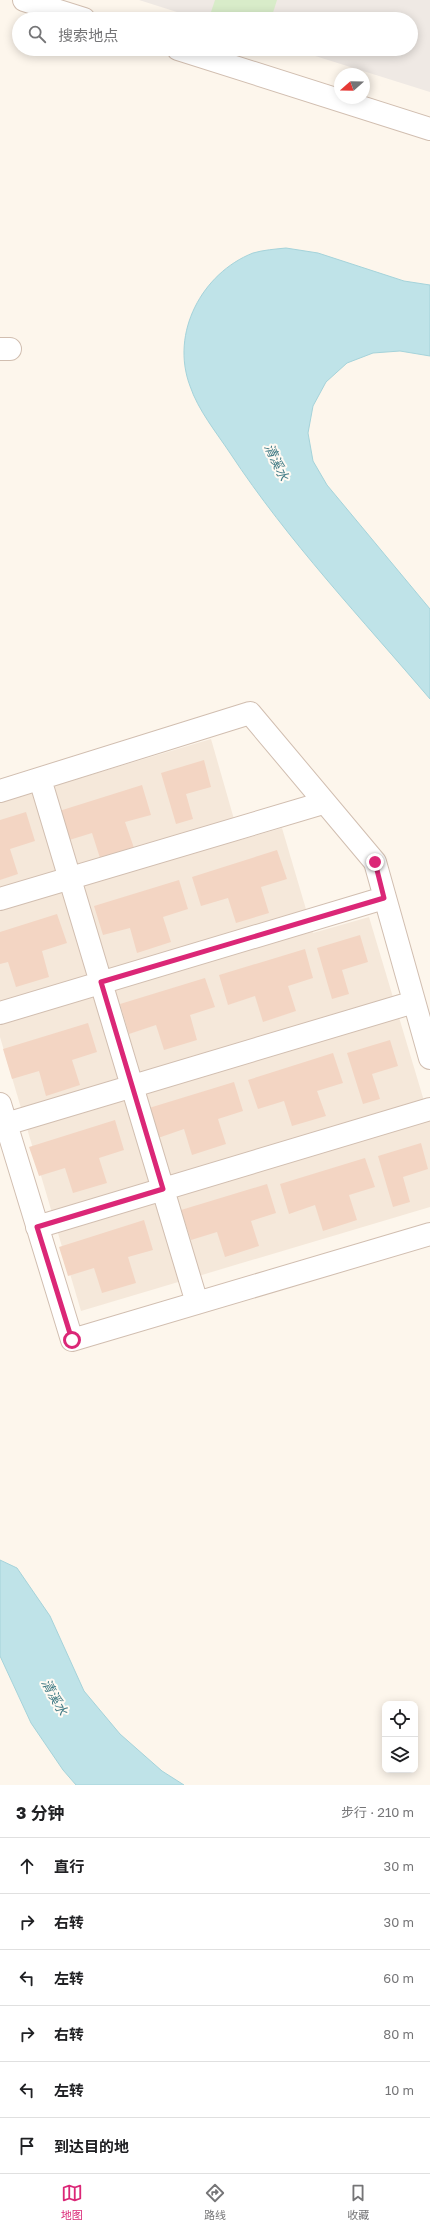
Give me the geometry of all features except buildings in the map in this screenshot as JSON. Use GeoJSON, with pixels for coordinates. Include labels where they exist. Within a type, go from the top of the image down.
{"type":"FeatureCollection","features":[{"type":"Feature","properties":{"kind":"street"},"geometry":{"type":"LineString","coordinates":[[24,0],[62,12]]}},
{"type":"Feature","properties":{"kind":"street"},"geometry":{"type":"LineString","coordinates":[[200,56],[430,129]]}},
{"type":"Feature","properties":{"kind":"street"},"geometry":{"type":"LineString","coordinates":[[0,791],[250,713],[323,803],[375,862],[430,1058]]}},
{"type":"Feature","properties":{"kind":"street"},"geometry":{"type":"LineString","coordinates":[[40,778],[197,1303]]}},
{"type":"Feature","properties":{"kind":"street"},"geometry":{"type":"LineString","coordinates":[[0,899],[323,803]]}},
{"type":"Feature","properties":{"kind":"street"},"geometry":{"type":"LineString","coordinates":[[0,1013],[384,898]]}},
{"type":"Feature","properties":{"kind":"street"},"geometry":{"type":"LineString","coordinates":[[414,1002],[132,1086],[3,1114],[72,1340],[430,1234]]}},
{"type":"Feature","properties":{"kind":"street"},"geometry":{"type":"LineString","coordinates":[[37,1227],[430,1109]]}},
{"type":"Feature","properties":{"kind":"shaded area"},"geometry":{"type":"Polygon","coordinates":[[[139,0],[430,0],[430,92],[370,73],[370,68],[354,68],[315,56],[418,56],[418,12],[177,12],[139,0]]]}},
{"type":"Feature","properties":{"kind":"shaded area"},"geometry":{"type":"Polygon","coordinates":[[[211,739],[240,840],[282,828],[313,933],[369,917],[430,1121],[430,1207],[81,1311],[0,1037],[0,802],[211,739]]]}},
{"type":"Feature","properties":{"kind":"green space"},"geometry":{"type":"Polygon","coordinates":[[[215,0],[277,0],[273,12],[211,12],[215,0]]]}},
{"type":"Feature","properties":{"kind":"water","name":"清溪水"},"geometry":{"type":"Polygon","coordinates":[[[286,248],[318,253],[404,281],[430,285],[430,356],[400,351],[373,353],[347,363],[326,382],[313,406],[308,433],[313,461],[327,485],[430,609],[430,699],[326,579],[252,486],[208,421],[193,395],[190,386],[185,366],[184,346],[188,326],[195,307],[205,290],[219,275],[235,262],[253,253],[286,248]]]}},
{"type":"Feature","properties":{"kind":"water","name":"清溪水"},"geometry":{"type":"Polygon","coordinates":[[[0,1560],[17,1568],[50,1616],[84,1691],[120,1734],[162,1771],[184,1785],[76,1785],[63,1770],[31,1723],[0,1656],[0,1560]]]}},
{"type":"Feature","properties":{"kind":"route"},"geometry":{"type":"LineString","coordinates":[[72,1340],[37,1227],[163,1189],[101,982],[384,898],[375,862]]}}]}
